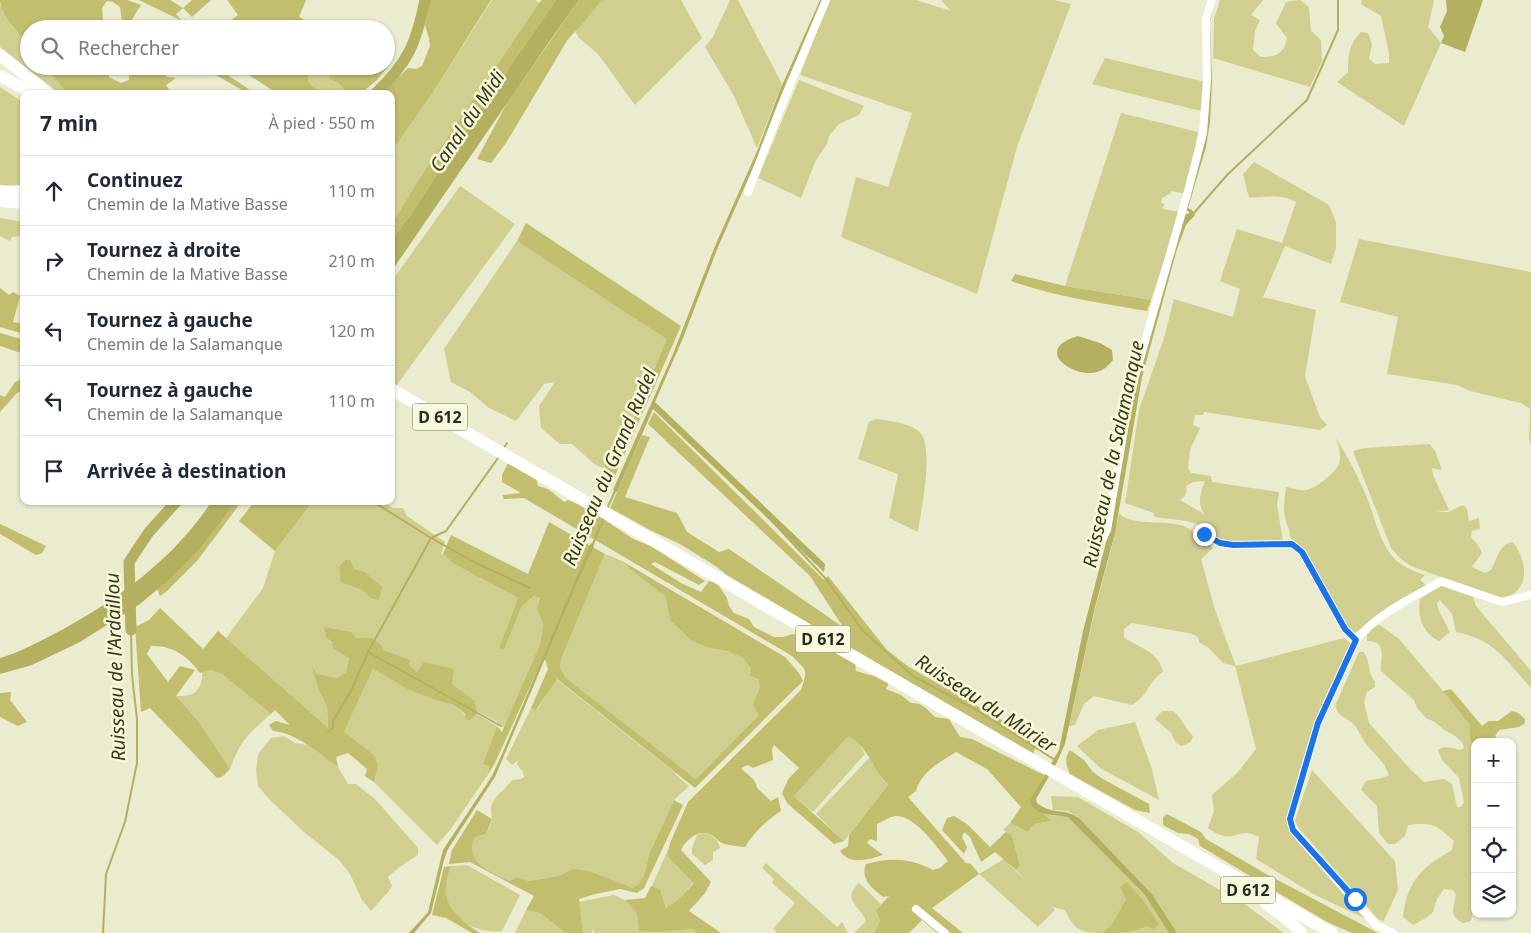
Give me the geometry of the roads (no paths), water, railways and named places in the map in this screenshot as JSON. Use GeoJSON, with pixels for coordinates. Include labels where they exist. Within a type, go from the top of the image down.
{"type":"FeatureCollection","features":[{"type":"Feature","properties":{"kind":"highway"},"geometry":{"type":"LineString","coordinates":[[0,55],[20,71]]}},
{"type":"Feature","properties":{"kind":"highway"},"geometry":{"type":"LineString","coordinates":[[25,75],[44,90]]}},
{"type":"Feature","properties":{"kind":"highway"},"geometry":{"type":"LineString","coordinates":[[0,80],[20,90]]}},
{"type":"Feature","properties":{"kind":"highway"},"geometry":{"type":"LineString","coordinates":[[0,80],[24,90]]}},
{"type":"Feature","properties":{"kind":"highway"},"geometry":{"type":"LineString","coordinates":[[0,80],[20,95]]}},
{"type":"Feature","properties":{"kind":"highway"},"geometry":{"type":"LineString","coordinates":[[0,191],[12,193],[20,192]]}},
{"type":"Feature","properties":{"kind":"highway"},"geometry":{"type":"LineString","coordinates":[[0,201],[20,204]]}},
{"type":"Feature","properties":{"kind":"highway","name":"D 612"},"geometry":{"type":"LineString","coordinates":[[395,391],[1332,933]]}},
{"type":"Feature","properties":{"kind":"highway","name":"D 612"},"geometry":{"type":"LineString","coordinates":[[1192,852],[1276,909],[1301,933]]}},
{"type":"Feature","properties":{"kind":"highway","name":"D 612"},"geometry":{"type":"LineString","coordinates":[[1231,874],[1342,933]]}},
{"type":"Feature","properties":{"kind":"street"},"geometry":{"type":"LineString","coordinates":[[748,192],[782,104],[826,0]]}},
{"type":"Feature","properties":{"kind":"street"},"geometry":{"type":"LineString","coordinates":[[1103,538],[1107,530],[1112,506],[1130,394],[1202,133],[1207,81],[1206,19],[1212,0]]}},
{"type":"Feature","properties":{"kind":"street"},"geometry":{"type":"LineString","coordinates":[[1204,534],[1220,543],[1233,545],[1292,544],[1297,547],[1302,552],[1345,629],[1356,640]]}},
{"type":"Feature","properties":{"kind":"street"},"geometry":{"type":"LineString","coordinates":[[1393,933],[1376,925],[1293,830],[1290,819],[1318,723],[1356,640],[1364,630],[1441,581],[1502,602],[1531,595]]}},
{"type":"Feature","properties":{"kind":"street"},"geometry":{"type":"LineString","coordinates":[[916,909],[945,933]]}},
{"type":"Feature","properties":{"kind":"waterway","name":"Ruisseau de l'Ardaillou"},"geometry":{"type":"LineString","coordinates":[[395,72],[403,62],[414,41],[425,0]]}},
{"type":"Feature","properties":{"kind":"waterway","name":"Ruisseau de la Salamanque"},"geometry":{"type":"LineString","coordinates":[[1193,214],[1228,174],[1307,100],[1338,30],[1338,0]]}},
{"type":"Feature","properties":{"kind":"waterway","name":"Ruisseau de l'Ardaillou"},"geometry":{"type":"LineString","coordinates":[[379,90],[393,75]]}},
{"type":"Feature","properties":{"kind":"waterway"},"geometry":{"type":"LineString","coordinates":[[503,449],[507,443]]}},
{"type":"Feature","properties":{"kind":"waterway"},"geometry":{"type":"LineString","coordinates":[[328,732],[333,728],[333,721],[351,691],[368,652],[431,538],[446,531],[498,458]]}},
{"type":"Feature","properties":{"kind":"waterway","name":"Ruisseau du Grand Rudel"},"geometry":{"type":"LineString","coordinates":[[607,509],[615,491]]}},
{"type":"Feature","properties":{"kind":"waterway","name":"Ruisseau de l'Ardaillou"},"geometry":{"type":"LineString","coordinates":[[131,630],[129,562],[149,532],[173,505]]}},
{"type":"Feature","properties":{"kind":"waterway"},"geometry":{"type":"LineString","coordinates":[[378,505],[476,563],[530,588]]}},
{"type":"Feature","properties":{"kind":"waterway","name":"Ruisseau du Grand Rudel"},"geometry":{"type":"LineString","coordinates":[[592,546],[604,518]]}},
{"type":"Feature","properties":{"kind":"waterway","name":"Ruisseau du Mûrier"},"geometry":{"type":"LineString","coordinates":[[771,520],[826,579],[863,631],[913,676],[980,712],[1055,760]]}},
{"type":"Feature","properties":{"kind":"waterway","name":"Ruisseau de l'Ardaillou"},"geometry":{"type":"LineString","coordinates":[[103,933],[106,874],[125,822],[137,763],[137,719],[132,675],[131,630]]}},
{"type":"Feature","properties":{"kind":"waterway"},"geometry":{"type":"LineString","coordinates":[[368,652],[501,726]]}},
{"type":"Feature","properties":{"kind":"water label","name":"Canal du Midi"},"geometry":{"type":"Point","coordinates":[467,121]}}]}
